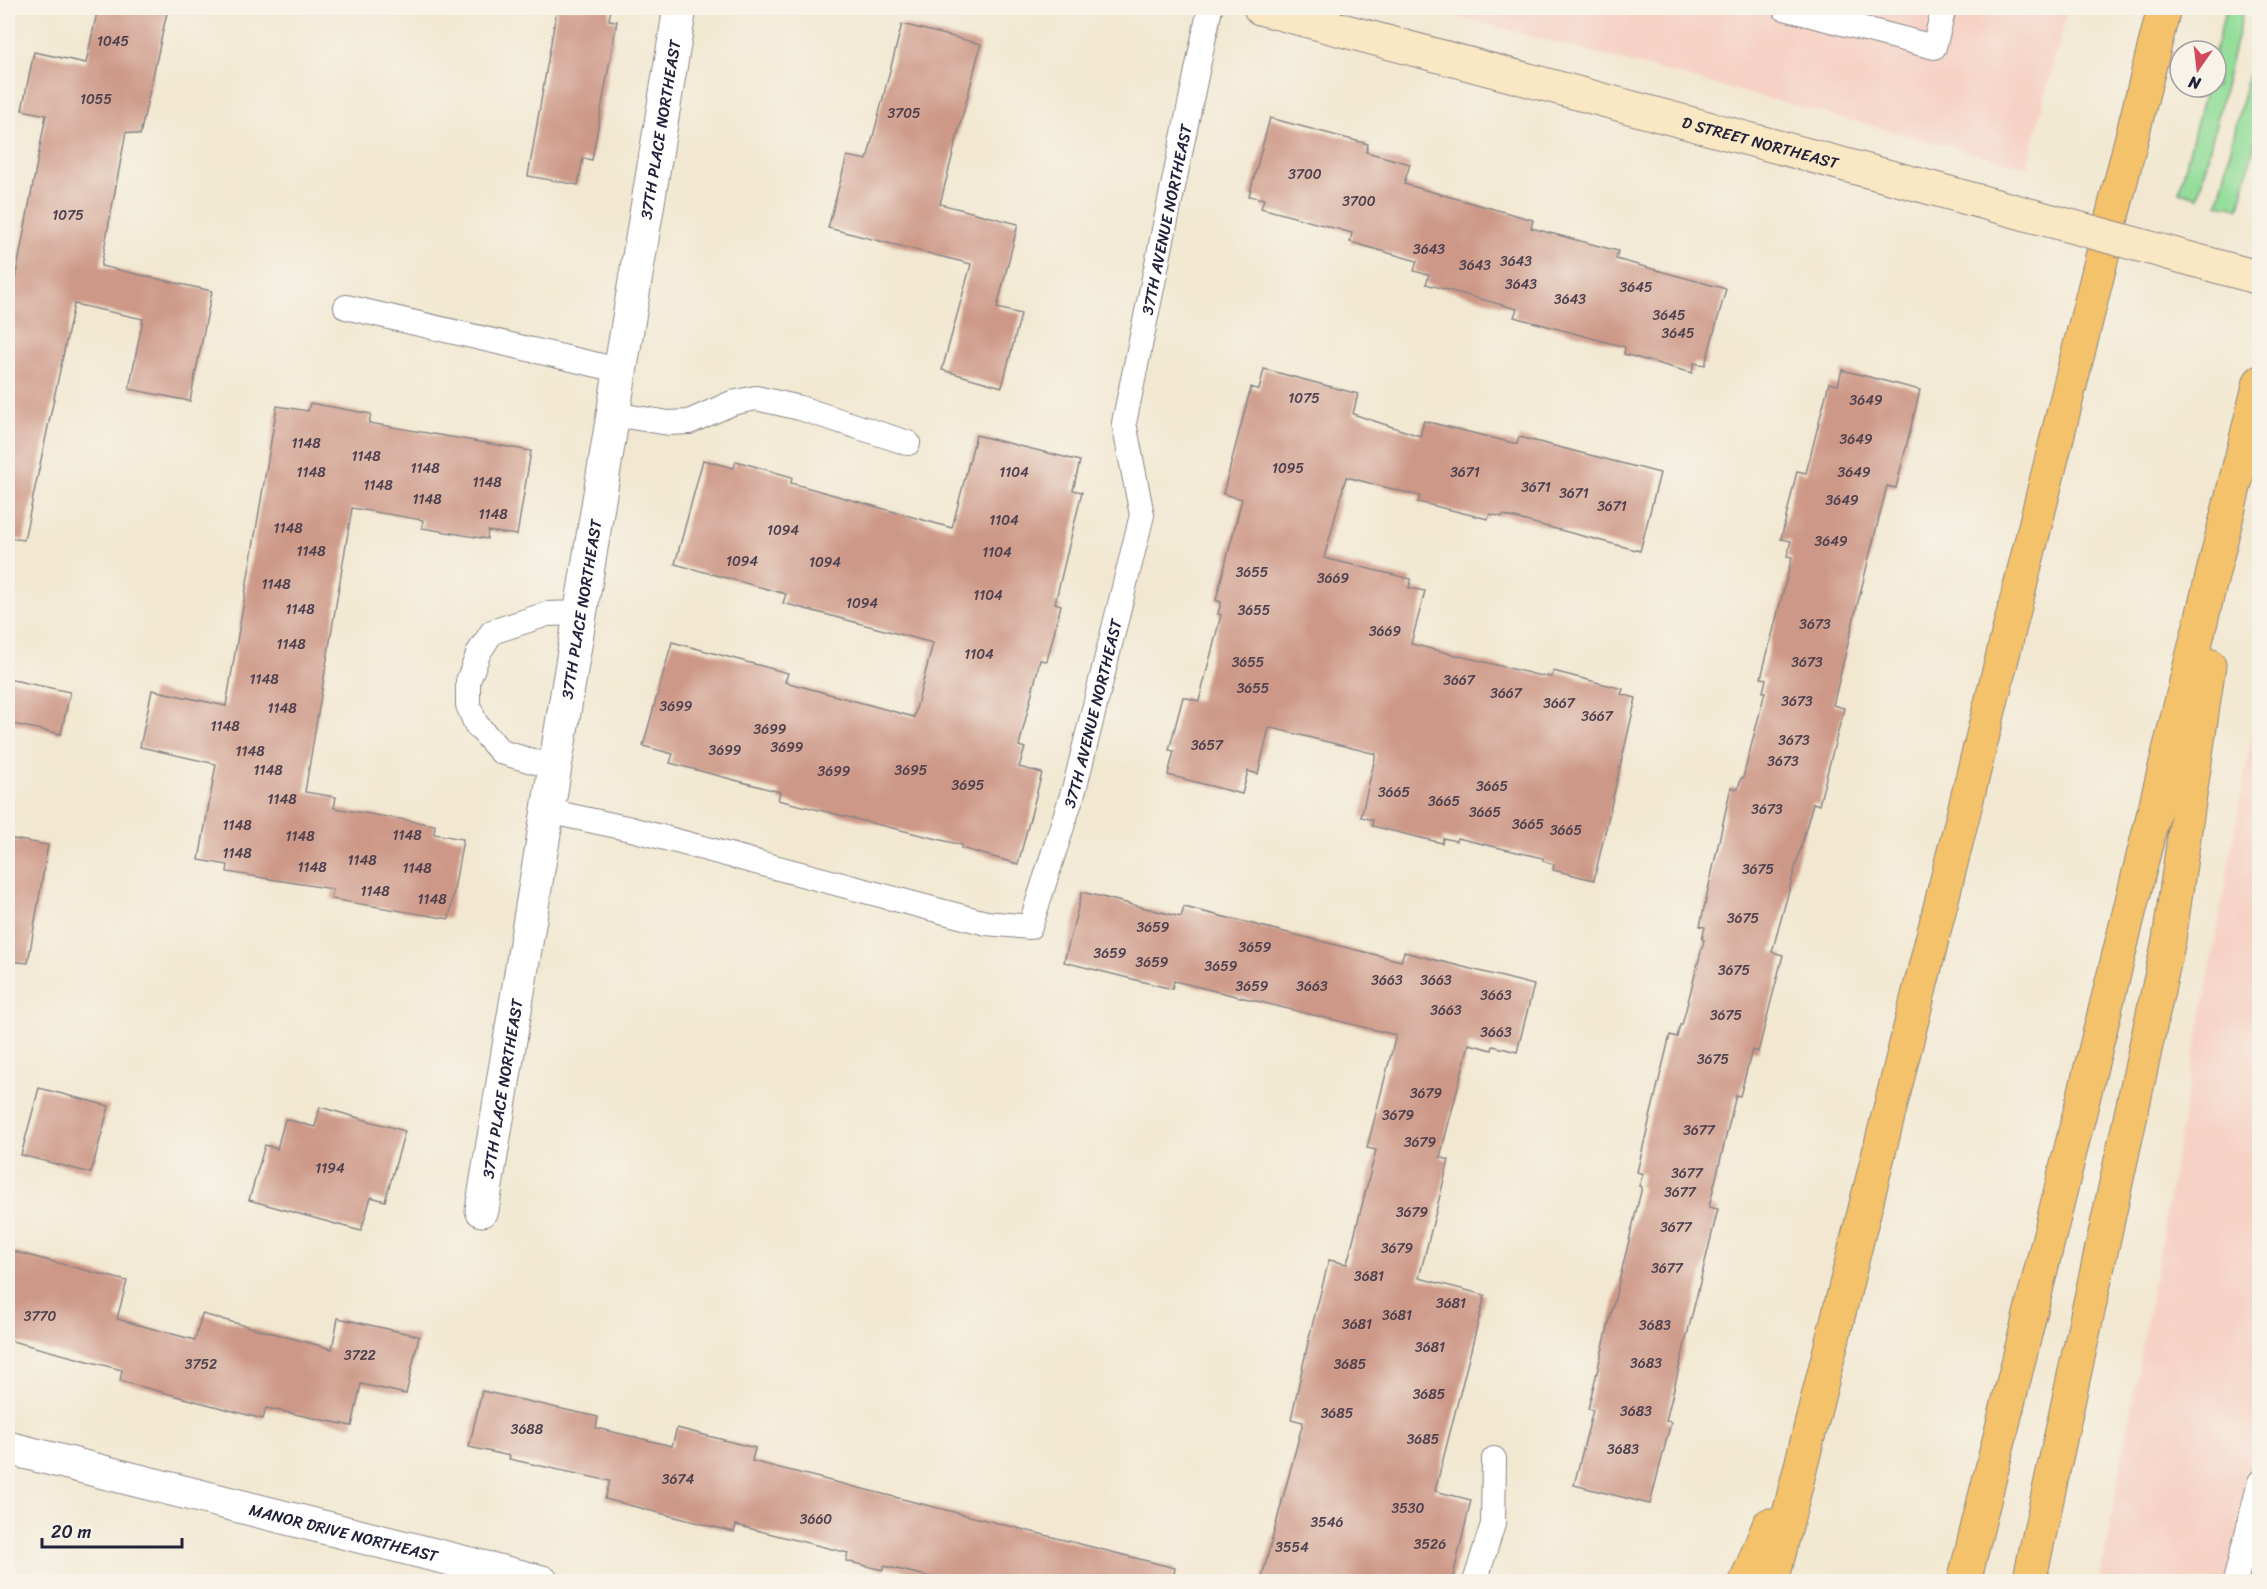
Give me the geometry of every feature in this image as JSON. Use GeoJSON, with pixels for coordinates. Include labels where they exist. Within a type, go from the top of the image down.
{"type":"FeatureCollection","features":[{"type":"Feature","properties":{"kind":"highway"},"geometry":{"type":"LineString","coordinates":[[1772,1581],[2164,8]]}},
{"type":"Feature","properties":{"kind":"highway"},"geometry":{"type":"LineString","coordinates":[[1964,1581],[2259,382]]}},
{"type":"Feature","properties":{"kind":"highway"},"geometry":{"type":"LineString","coordinates":[[2029,1581],[2169,940],[2237,470]]}},
{"type":"Feature","properties":{"kind":"highway"},"geometry":{"type":"LineString","coordinates":[[1746,1581],[1812,1424]]}},
{"type":"Feature","properties":{"kind":"street","name":"37TH PLACE NORTHEAST"},"geometry":{"type":"LineString","coordinates":[[482,1210],[553,767],[680,8]]}},
{"type":"Feature","properties":{"kind":"street","name":"D STREET NORTHEAST"},"geometry":{"type":"LineString","coordinates":[[1260,8],[2259,278]]}},
{"type":"Feature","properties":{"kind":"street","name":"MANOR DRIVE NORTHEAST"},"geometry":{"type":"LineString","coordinates":[[8,1448],[542,1581]]}},
{"type":"Feature","properties":{"kind":"lane","name":"37TH AVENUE NORTHEAST"},"geometry":{"type":"LineString","coordinates":[[547,811],[631,829],[986,922],[1030,927],[1075,786],[1142,514],[1124,423],[1210,8]]}},
{"type":"Feature","properties":{"kind":"lane"},"geometry":{"type":"LineString","coordinates":[[1784,8],[1934,47],[1944,8]]}},
{"type":"Feature","properties":{"kind":"lane"},"geometry":{"type":"LineString","coordinates":[[346,307],[619,370]]}},
{"type":"Feature","properties":{"kind":"lane"},"geometry":{"type":"LineString","coordinates":[[612,414],[669,423],[689,422],[732,403],[756,398],[801,408],[908,443]]}},
{"type":"Feature","properties":{"kind":"lane"},"geometry":{"type":"LineString","coordinates":[[553,767],[501,752],[476,724],[468,705],[468,681],[479,652],[492,632],[548,614],[579,613]]}},
{"type":"Feature","properties":{"kind":"lane"},"geometry":{"type":"LineString","coordinates":[[1475,1581],[1493,1524],[1494,1459]]}},
{"type":"Feature","properties":{"kind":"lane"},"geometry":{"type":"LineString","coordinates":[[2235,1581],[2259,1482]]}},
{"type":"Feature","properties":{"kind":"shaded area"},"geometry":{"type":"Polygon","coordinates":[[[1424,8],[2068,8],[2027,167],[1424,8]]]}},
{"type":"Feature","properties":{"kind":"shaded area"},"geometry":{"type":"Polygon","coordinates":[[[2259,696],[2259,1581],[2100,1581],[2259,696]]]}},
{"type":"Feature","properties":{"kind":"green space"},"geometry":{"type":"Polygon","coordinates":[[[2226,8],[2244,8],[2228,74],[2228,39],[2218,39],[2226,8]]]}},
{"type":"Feature","properties":{"kind":"green space"},"geometry":{"type":"Polygon","coordinates":[[[2259,28],[2259,126],[2239,208],[2218,204],[2259,28]]]}},
{"type":"Feature","properties":{"kind":"green space"},"geometry":{"type":"Polygon","coordinates":[[[2203,99],[2222,99],[2198,197],[2179,192],[2203,99]]]}},
{"type":"Feature","properties":{"kind":"building"},"geometry":{"type":"Polygon","coordinates":[[[98,8],[168,8],[140,135],[126,132],[101,266],[212,291],[190,401],[129,389],[143,319],[74,304],[24,540],[8,538],[8,317],[46,115],[22,110],[34,52],[86,63],[98,8]]]}},
{"type":"Feature","properties":{"kind":"building"},"geometry":{"type":"Polygon","coordinates":[[[557,8],[611,8],[609,20],[617,21],[592,160],[583,158],[578,185],[528,176],[557,8]]]}},
{"type":"Feature","properties":{"kind":"building"},"geometry":{"type":"Polygon","coordinates":[[[902,24],[981,44],[940,204],[1018,224],[997,308],[1021,314],[1002,387],[942,370],[971,264],[828,228],[847,156],[867,160],[902,24]]]}},
{"type":"Feature","properties":{"kind":"building"},"geometry":{"type":"Polygon","coordinates":[[[1270,118],[1368,144],[1366,152],[1410,164],[1404,184],[1533,220],[1531,228],[1618,251],[1616,259],[1726,289],[1705,365],[1694,363],[1692,373],[1624,354],[1625,347],[1514,317],[1517,309],[1426,284],[1429,275],[1414,271],[1417,261],[1350,242],[1352,233],[1261,208],[1264,199],[1249,196],[1270,118]]]}},
{"type":"Feature","properties":{"kind":"building"},"geometry":{"type":"Polygon","coordinates":[[[1264,369],[1358,394],[1353,414],[1420,436],[1424,421],[1517,444],[1519,437],[1660,473],[1640,551],[1503,515],[1502,517],[1490,514],[1488,519],[1418,502],[1420,496],[1346,477],[1324,558],[1411,579],[1409,588],[1425,591],[1411,644],[1537,675],[1552,677],[1553,671],[1623,689],[1621,694],[1636,698],[1594,880],[1553,870],[1554,864],[1543,861],[1543,858],[1457,838],[1456,841],[1443,838],[1442,843],[1372,826],[1373,820],[1361,817],[1376,754],[1276,729],[1269,728],[1258,774],[1248,771],[1242,794],[1168,775],[1174,751],[1169,750],[1183,697],[1199,701],[1221,615],[1218,614],[1221,602],[1216,600],[1242,499],[1223,494],[1251,387],[1259,390],[1264,369]]]}},
{"type":"Feature","properties":{"kind":"building"},"geometry":{"type":"Polygon","coordinates":[[[1842,370],[1920,390],[1896,488],[1887,486],[1855,614],[1833,705],[1844,708],[1819,805],[1813,803],[1772,952],[1783,955],[1758,1052],[1752,1050],[1740,1096],[1736,1095],[1709,1207],[1718,1209],[1666,1421],[1671,1422],[1650,1504],[1574,1485],[1593,1410],[1588,1409],[1642,1187],[1639,1186],[1643,1174],[1637,1172],[1660,1076],[1670,1035],[1677,1037],[1680,1025],[1682,1025],[1704,940],[1702,939],[1705,927],[1700,926],[1731,787],[1738,789],[1741,778],[1743,778],[1765,692],[1763,692],[1766,679],[1761,678],[1792,557],[1787,556],[1791,541],[1781,539],[1797,471],[1806,473],[1829,383],[1838,385],[1842,370]]]}},
{"type":"Feature","properties":{"kind":"building"},"geometry":{"type":"Polygon","coordinates":[[[310,403],[371,414],[369,423],[531,451],[517,535],[488,531],[487,539],[422,528],[423,520],[352,508],[305,792],[336,797],[334,808],[435,825],[434,834],[463,839],[449,919],[331,899],[333,889],[227,872],[228,865],[199,860],[216,764],[140,747],[152,690],[226,706],[277,406],[308,411],[310,403]]]}},
{"type":"Feature","properties":{"kind":"building"},"geometry":{"type":"Polygon","coordinates":[[[976,435],[1080,461],[1073,490],[1082,492],[1055,603],[1061,605],[1047,661],[1040,660],[1019,746],[1025,748],[1019,767],[1042,773],[1018,864],[961,848],[962,845],[778,800],[780,792],[670,763],[673,754],[643,746],[672,642],[788,673],[785,682],[914,717],[933,643],[783,603],[786,594],[675,564],[703,460],[734,468],[736,461],[792,477],[791,483],[952,528],[976,435]]]}},
{"type":"Feature","properties":{"kind":"building"},"geometry":{"type":"Polygon","coordinates":[[[8,679],[70,692],[61,734],[8,723],[8,679]]]}},
{"type":"Feature","properties":{"kind":"building"},"geometry":{"type":"Polygon","coordinates":[[[8,838],[48,845],[28,963],[8,961],[8,838]]]}},
{"type":"Feature","properties":{"kind":"building"},"geometry":{"type":"Polygon","coordinates":[[[1082,892],[1181,917],[1184,907],[1401,961],[1404,952],[1534,985],[1517,1052],[1493,1046],[1492,1050],[1469,1044],[1440,1157],[1449,1160],[1419,1278],[1485,1295],[1435,1491],[1471,1500],[1452,1581],[1261,1581],[1303,1422],[1291,1419],[1310,1334],[1329,1260],[1347,1264],[1376,1150],[1367,1148],[1396,1035],[1174,981],[1172,989],[1064,962],[1082,892]]]}},
{"type":"Feature","properties":{"kind":"building"},"geometry":{"type":"Polygon","coordinates":[[[39,1088],[109,1106],[91,1173],[21,1155],[39,1088]]]}},
{"type":"Feature","properties":{"kind":"building"},"geometry":{"type":"Polygon","coordinates":[[[320,1107],[405,1131],[385,1201],[371,1197],[361,1231],[249,1200],[265,1145],[277,1149],[285,1119],[315,1127],[320,1107]]]}},
{"type":"Feature","properties":{"kind":"building"},"geometry":{"type":"Polygon","coordinates":[[[8,1250],[127,1281],[117,1319],[195,1340],[202,1314],[332,1349],[338,1318],[419,1336],[406,1394],[361,1384],[352,1426],[266,1408],[263,1419],[120,1381],[122,1370],[8,1340],[8,1250]]]}},
{"type":"Feature","properties":{"kind":"building"},"geometry":{"type":"Polygon","coordinates":[[[482,1391],[598,1417],[596,1428],[672,1446],[677,1428],[755,1448],[752,1461],[1175,1568],[1173,1581],[947,1581],[884,1566],[883,1570],[846,1561],[848,1553],[736,1525],[734,1532],[605,1499],[610,1481],[509,1459],[510,1456],[469,1447],[482,1391]]]}}]}
